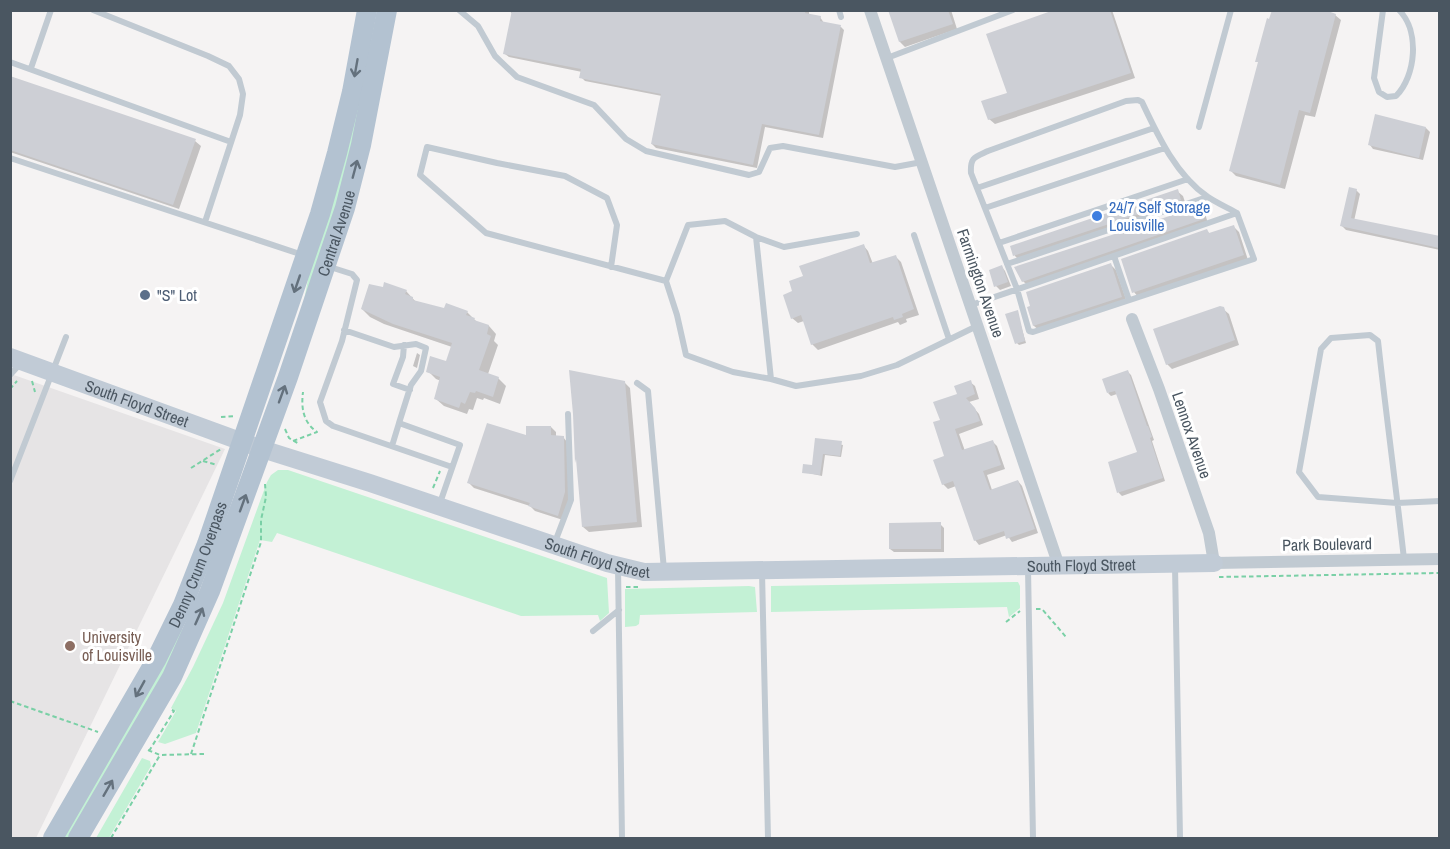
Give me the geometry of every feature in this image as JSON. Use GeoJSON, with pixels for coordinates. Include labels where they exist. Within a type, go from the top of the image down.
{"type":"FeatureCollection","features":[{"type":"Feature","properties":{"kind":"main road","name":"Central Avenue"},"geometry":{"type":"LineString","coordinates":[[243,442],[338,153],[367,10]]}},
{"type":"Feature","properties":{"kind":"main road","name":"Central Avenue"},"geometry":{"type":"LineString","coordinates":[[262,449],[345,208],[362,145],[387,10]]}},
{"type":"Feature","properties":{"kind":"main road","name":"Denny Crum Overpass"},"geometry":{"type":"LineString","coordinates":[[53,838],[127,713],[183,605],[243,442]]}},
{"type":"Feature","properties":{"kind":"main road","name":"Denny Crum Overpass"},"geometry":{"type":"LineString","coordinates":[[78,838],[172,677],[210,591],[262,449]]}},
{"type":"Feature","properties":{"kind":"street","name":"Farmington Avenue"},"geometry":{"type":"LineString","coordinates":[[870,10],[1059,566]]}},
{"type":"Feature","properties":{"kind":"street","name":"Lennox Avenue"},"geometry":{"type":"LineString","coordinates":[[1132,318],[1160,389],[1209,533],[1215,570]]}},
{"type":"Feature","properties":{"kind":"street","name":"South Floyd Street"},"geometry":{"type":"LineString","coordinates":[[18,370],[52,372],[262,449],[370,483],[436,499],[554,546],[644,572],[762,572],[1175,563],[1215,570]]}},
{"type":"Feature","properties":{"kind":"street","name":"Park Boulevard"},"geometry":{"type":"LineString","coordinates":[[1215,570],[1440,559]]}},
{"type":"Feature","properties":{"kind":"lane"},"geometry":{"type":"LineString","coordinates":[[31,68],[51,10]]}},
{"type":"Feature","properties":{"kind":"lane"},"geometry":{"type":"LineString","coordinates":[[93,10],[208,56],[229,66],[239,79],[243,94],[240,115],[205,222]]}},
{"type":"Feature","properties":{"kind":"lane"},"geometry":{"type":"LineString","coordinates":[[459,10],[478,26],[495,56],[517,77],[594,105],[626,140],[646,151],[749,175],[759,172],[770,148],[783,146],[896,167],[922,162]]}},
{"type":"Feature","properties":{"kind":"lane"},"geometry":{"type":"LineString","coordinates":[[886,58],[1013,10]]}},
{"type":"Feature","properties":{"kind":"lane"},"geometry":{"type":"LineString","coordinates":[[1199,127],[1231,10]]}},
{"type":"Feature","properties":{"kind":"lane"},"geometry":{"type":"LineString","coordinates":[[1383,10],[1374,78],[1379,92],[1387,97],[1396,96],[1404,88],[1412,59],[1413,34],[1409,23],[1399,10]]}},
{"type":"Feature","properties":{"kind":"lane"},"geometry":{"type":"LineString","coordinates":[[10,62],[231,142]]}},
{"type":"Feature","properties":{"kind":"lane"},"geometry":{"type":"LineString","coordinates":[[1138,100],[1142,102],[1165,148],[1188,179],[1207,197],[1237,213],[1254,259],[1033,332],[1029,331],[1017,289],[971,172],[970,163],[974,157],[1126,101],[1138,100]]}},
{"type":"Feature","properties":{"kind":"lane"},"geometry":{"type":"LineString","coordinates":[[977,188],[1154,128]]}},
{"type":"Feature","properties":{"kind":"lane"},"geometry":{"type":"LineString","coordinates":[[611,267],[617,225],[608,198],[564,176],[497,164],[427,147],[420,175],[486,233],[611,267],[666,281]]}},
{"type":"Feature","properties":{"kind":"lane"},"geometry":{"type":"LineString","coordinates":[[985,208],[1165,148]]}},
{"type":"Feature","properties":{"kind":"lane"},"geometry":{"type":"LineString","coordinates":[[10,158],[306,256]]}},
{"type":"Feature","properties":{"kind":"lane"},"geometry":{"type":"LineString","coordinates":[[999,243],[1188,179]]}},
{"type":"Feature","properties":{"kind":"lane"},"geometry":{"type":"LineString","coordinates":[[1007,264],[1207,197]]}},
{"type":"Feature","properties":{"kind":"lane"},"geometry":{"type":"LineString","coordinates":[[971,305],[1237,213]]}},
{"type":"Feature","properties":{"kind":"lane"},"geometry":{"type":"LineString","coordinates":[[857,234],[784,247],[756,237],[725,221],[688,225],[666,281],[686,355],[733,372],[796,386],[861,376],[897,365],[978,325]]}},
{"type":"Feature","properties":{"kind":"lane"},"geometry":{"type":"LineString","coordinates":[[914,235],[949,339]]}},
{"type":"Feature","properties":{"kind":"lane"},"geometry":{"type":"LineString","coordinates":[[756,237],[771,380]]}},
{"type":"Feature","properties":{"kind":"lane"},"geometry":{"type":"LineString","coordinates":[[1114,256],[1129,300]]}},
{"type":"Feature","properties":{"kind":"lane"},"geometry":{"type":"LineString","coordinates":[[326,266],[352,274],[357,280],[344,330],[320,402],[326,421],[333,426],[452,467]]}},
{"type":"Feature","properties":{"kind":"lane"},"geometry":{"type":"LineString","coordinates":[[344,330],[394,347],[416,344],[426,348],[421,370],[410,390],[392,446]]}},
{"type":"Feature","properties":{"kind":"lane"},"geometry":{"type":"LineString","coordinates":[[1404,559],[1397,503],[1378,341],[1370,335],[1331,338],[1321,349],[1299,472],[1318,497],[1397,503],[1440,501]]}},
{"type":"Feature","properties":{"kind":"lane"},"geometry":{"type":"LineString","coordinates":[[10,481],[66,337]]}},
{"type":"Feature","properties":{"kind":"lane"},"geometry":{"type":"LineString","coordinates":[[404,345],[403,357],[393,384],[410,390]]}},
{"type":"Feature","properties":{"kind":"lane"},"geometry":{"type":"LineString","coordinates":[[637,383],[648,391],[664,573]]}},
{"type":"Feature","properties":{"kind":"lane"},"geometry":{"type":"LineString","coordinates":[[554,546],[571,500],[568,414]]}},
{"type":"Feature","properties":{"kind":"lane"},"geometry":{"type":"LineString","coordinates":[[399,423],[460,445],[436,499]]}},
{"type":"Feature","properties":{"kind":"lane"},"geometry":{"type":"LineString","coordinates":[[1175,563],[1180,838]]}},
{"type":"Feature","properties":{"kind":"lane"},"geometry":{"type":"LineString","coordinates":[[618,566],[622,838]]}},
{"type":"Feature","properties":{"kind":"lane"},"geometry":{"type":"LineString","coordinates":[[1028,567],[1026,609],[1034,838]]}},
{"type":"Feature","properties":{"kind":"lane"},"geometry":{"type":"LineString","coordinates":[[762,572],[768,838]]}},
{"type":"Feature","properties":{"kind":"lane"},"geometry":{"type":"LineString","coordinates":[[594,631],[619,610]]}},
{"type":"Feature","properties":{"kind":"path"},"geometry":{"type":"LineString","coordinates":[[10,389],[18,370],[32,380],[35,393]]}},
{"type":"Feature","properties":{"kind":"path"},"geometry":{"type":"LineString","coordinates":[[293,441],[317,432],[307,422],[303,411],[303,392]]}},
{"type":"Feature","properties":{"kind":"path"},"geometry":{"type":"LineString","coordinates":[[215,416],[228,418],[239,414]]}},
{"type":"Feature","properties":{"kind":"path"},"geometry":{"type":"LineString","coordinates":[[286,425],[287,434],[302,446]]}},
{"type":"Feature","properties":{"kind":"path"},"geometry":{"type":"LineString","coordinates":[[191,468],[221,449]]}},
{"type":"Feature","properties":{"kind":"path"},"geometry":{"type":"LineString","coordinates":[[203,460],[223,467]]}},
{"type":"Feature","properties":{"kind":"path"},"geometry":{"type":"LineString","coordinates":[[436,499],[440,471]]}},
{"type":"Feature","properties":{"kind":"path"},"geometry":{"type":"LineString","coordinates":[[191,754],[261,542],[261,520],[266,497],[265,480],[261,491]]}},
{"type":"Feature","properties":{"kind":"path"},"geometry":{"type":"LineString","coordinates":[[1215,570],[1440,573]]}},
{"type":"Feature","properties":{"kind":"path"},"geometry":{"type":"LineString","coordinates":[[1006,622],[1026,609],[1041,609],[1066,637]]}},
{"type":"Feature","properties":{"kind":"path"},"geometry":{"type":"LineString","coordinates":[[10,701],[101,733]]}},
{"type":"Feature","properties":{"kind":"path"},"geometry":{"type":"LineString","coordinates":[[172,713],[148,750],[160,755],[204,754]]}},
{"type":"Feature","properties":{"kind":"path"},"geometry":{"type":"LineString","coordinates":[[111,838],[160,755]]}},
{"type":"Feature","properties":{"kind":"shaded area","name":"University of Louisville"},"geometry":{"type":"Polygon","coordinates":[[[11,374],[225,449],[36,838],[11,838],[11,374]]]}},
{"type":"Feature","properties":{"kind":"green space"},"geometry":{"type":"Polygon","coordinates":[[[363,86],[347,175],[302,311],[309,274],[363,86]]]}},
{"type":"Feature","properties":{"kind":"green space"},"geometry":{"type":"Polygon","coordinates":[[[278,470],[288,470],[607,578],[609,613],[600,621],[598,615],[521,616],[277,533],[272,542],[260,540],[196,733],[165,744],[158,742],[176,711],[171,708],[223,603],[267,482],[278,470]]]}},
{"type":"Feature","properties":{"kind":"green space"},"geometry":{"type":"Polygon","coordinates":[[[1018,582],[1020,608],[1009,617],[1007,607],[771,612],[771,586],[1018,582]]]}},
{"type":"Feature","properties":{"kind":"green space"},"geometry":{"type":"Polygon","coordinates":[[[755,587],[757,612],[640,615],[639,624],[625,627],[625,589],[755,587]]]}},
{"type":"Feature","properties":{"kind":"green space"},"geometry":{"type":"Polygon","coordinates":[[[181,629],[187,631],[71,838],[62,838],[181,629]]]}},
{"type":"Feature","properties":{"kind":"green space"},"geometry":{"type":"Polygon","coordinates":[[[142,758],[150,761],[151,766],[109,838],[96,838],[142,758]]]}},
{"type":"Feature","properties":{"kind":"building"},"geometry":{"type":"Polygon","coordinates":[[[512,10],[806,10],[805,13],[821,16],[820,21],[841,25],[819,135],[762,124],[753,165],[651,144],[661,94],[579,78],[581,69],[503,54],[512,10]]]}},
{"type":"Feature","properties":{"kind":"building"},"geometry":{"type":"Polygon","coordinates":[[[888,10],[948,10],[953,24],[899,42],[888,10]]]}},
{"type":"Feature","properties":{"kind":"building"},"geometry":{"type":"Polygon","coordinates":[[[1054,10],[1110,10],[1131,73],[988,120],[981,101],[1007,93],[986,34],[1054,10]]]}},
{"type":"Feature","properties":{"kind":"building"},"geometry":{"type":"Polygon","coordinates":[[[1272,10],[1325,10],[1336,14],[1310,113],[1299,110],[1280,185],[1229,171],[1258,62],[1255,62],[1267,18],[1269,19],[1272,10]]]}},
{"type":"Feature","properties":{"kind":"building"},"geometry":{"type":"Polygon","coordinates":[[[10,76],[196,139],[173,205],[10,150],[10,76]]]}},
{"type":"Feature","properties":{"kind":"building"},"geometry":{"type":"Polygon","coordinates":[[[1375,114],[1426,127],[1419,158],[1368,145],[1375,114]]]}},
{"type":"Feature","properties":{"kind":"building"},"geometry":{"type":"Polygon","coordinates":[[[1349,187],[1357,189],[1351,218],[1440,236],[1439,248],[1340,226],[1349,187]]]}},
{"type":"Feature","properties":{"kind":"building"},"geometry":{"type":"Polygon","coordinates":[[[1178,189],[1181,200],[1013,256],[1010,246],[1178,189]]]}},
{"type":"Feature","properties":{"kind":"building"},"geometry":{"type":"Polygon","coordinates":[[[1200,206],[1204,219],[1022,282],[1014,267],[1200,206]]]}},
{"type":"Feature","properties":{"kind":"building"},"geometry":{"type":"Polygon","coordinates":[[[1234,225],[1244,255],[1132,293],[1121,259],[1207,229],[1209,233],[1234,225]]]}},
{"type":"Feature","properties":{"kind":"building"},"geometry":{"type":"Polygon","coordinates":[[[864,244],[870,263],[896,255],[914,309],[902,314],[903,317],[894,320],[893,317],[811,345],[801,315],[791,319],[783,295],[792,291],[789,281],[803,276],[799,266],[864,244]]]}},
{"type":"Feature","properties":{"kind":"building"},"geometry":{"type":"Polygon","coordinates":[[[1111,263],[1122,297],[1033,326],[1027,307],[1030,306],[1026,292],[1111,263]]]}},
{"type":"Feature","properties":{"kind":"building"},"geometry":{"type":"Polygon","coordinates":[[[1002,265],[1008,282],[994,287],[989,270],[1002,265]]]}},
{"type":"Feature","properties":{"kind":"building"},"geometry":{"type":"Polygon","coordinates":[[[384,282],[407,290],[405,294],[413,297],[413,300],[444,308],[446,303],[468,311],[466,315],[489,325],[487,334],[491,336],[479,370],[499,377],[493,397],[476,391],[475,393],[470,392],[465,404],[461,402],[459,408],[434,399],[440,377],[426,372],[430,356],[446,361],[452,343],[393,324],[361,309],[369,284],[383,287],[384,282]]]}},
{"type":"Feature","properties":{"kind":"building"},"geometry":{"type":"Polygon","coordinates":[[[1220,306],[1224,307],[1235,340],[1166,365],[1153,329],[1220,306]]]}},
{"type":"Feature","properties":{"kind":"building"},"geometry":{"type":"Polygon","coordinates":[[[1018,310],[1025,341],[1015,344],[1005,314],[1018,310]]]}},
{"type":"Feature","properties":{"kind":"building"},"geometry":{"type":"Polygon","coordinates":[[[569,370],[625,381],[637,522],[582,527],[569,370]]]}},
{"type":"Feature","properties":{"kind":"building"},"geometry":{"type":"Polygon","coordinates":[[[1128,370],[1152,437],[1150,438],[1163,478],[1117,493],[1108,462],[1137,452],[1115,391],[1107,393],[1102,379],[1128,370]]]}},
{"type":"Feature","properties":{"kind":"building"},"geometry":{"type":"Polygon","coordinates":[[[971,380],[975,394],[966,398],[975,408],[980,421],[955,429],[962,450],[993,440],[1001,465],[983,471],[990,490],[1018,480],[1035,529],[1006,539],[1004,531],[974,541],[953,481],[942,485],[933,460],[944,456],[933,422],[940,420],[933,402],[957,394],[954,386],[971,380]]]}},
{"type":"Feature","properties":{"kind":"building"},"geometry":{"type":"Polygon","coordinates":[[[487,423],[526,435],[526,426],[551,426],[551,435],[564,436],[565,492],[558,516],[528,506],[530,503],[467,483],[487,423]]]}},
{"type":"Feature","properties":{"kind":"building"},"geometry":{"type":"Polygon","coordinates":[[[815,438],[842,441],[840,456],[823,454],[820,475],[802,473],[803,464],[812,465],[815,438]]]}},
{"type":"Feature","properties":{"kind":"building"},"geometry":{"type":"Polygon","coordinates":[[[941,522],[941,549],[889,549],[889,523],[941,522]]]}},
{"type":"Feature","properties":{"kind":"place","name":"24/7 Self Storage Louisville"},"geometry":{"type":"Point","coordinates":[1097,216]}},
{"type":"Feature","properties":{"kind":"place","name":"\"S\" Lot"},"geometry":{"type":"Point","coordinates":[145,295]}},
{"type":"Feature","properties":{"kind":"place","name":"University of Louisville"},"geometry":{"type":"Point","coordinates":[70,646]}}]}
